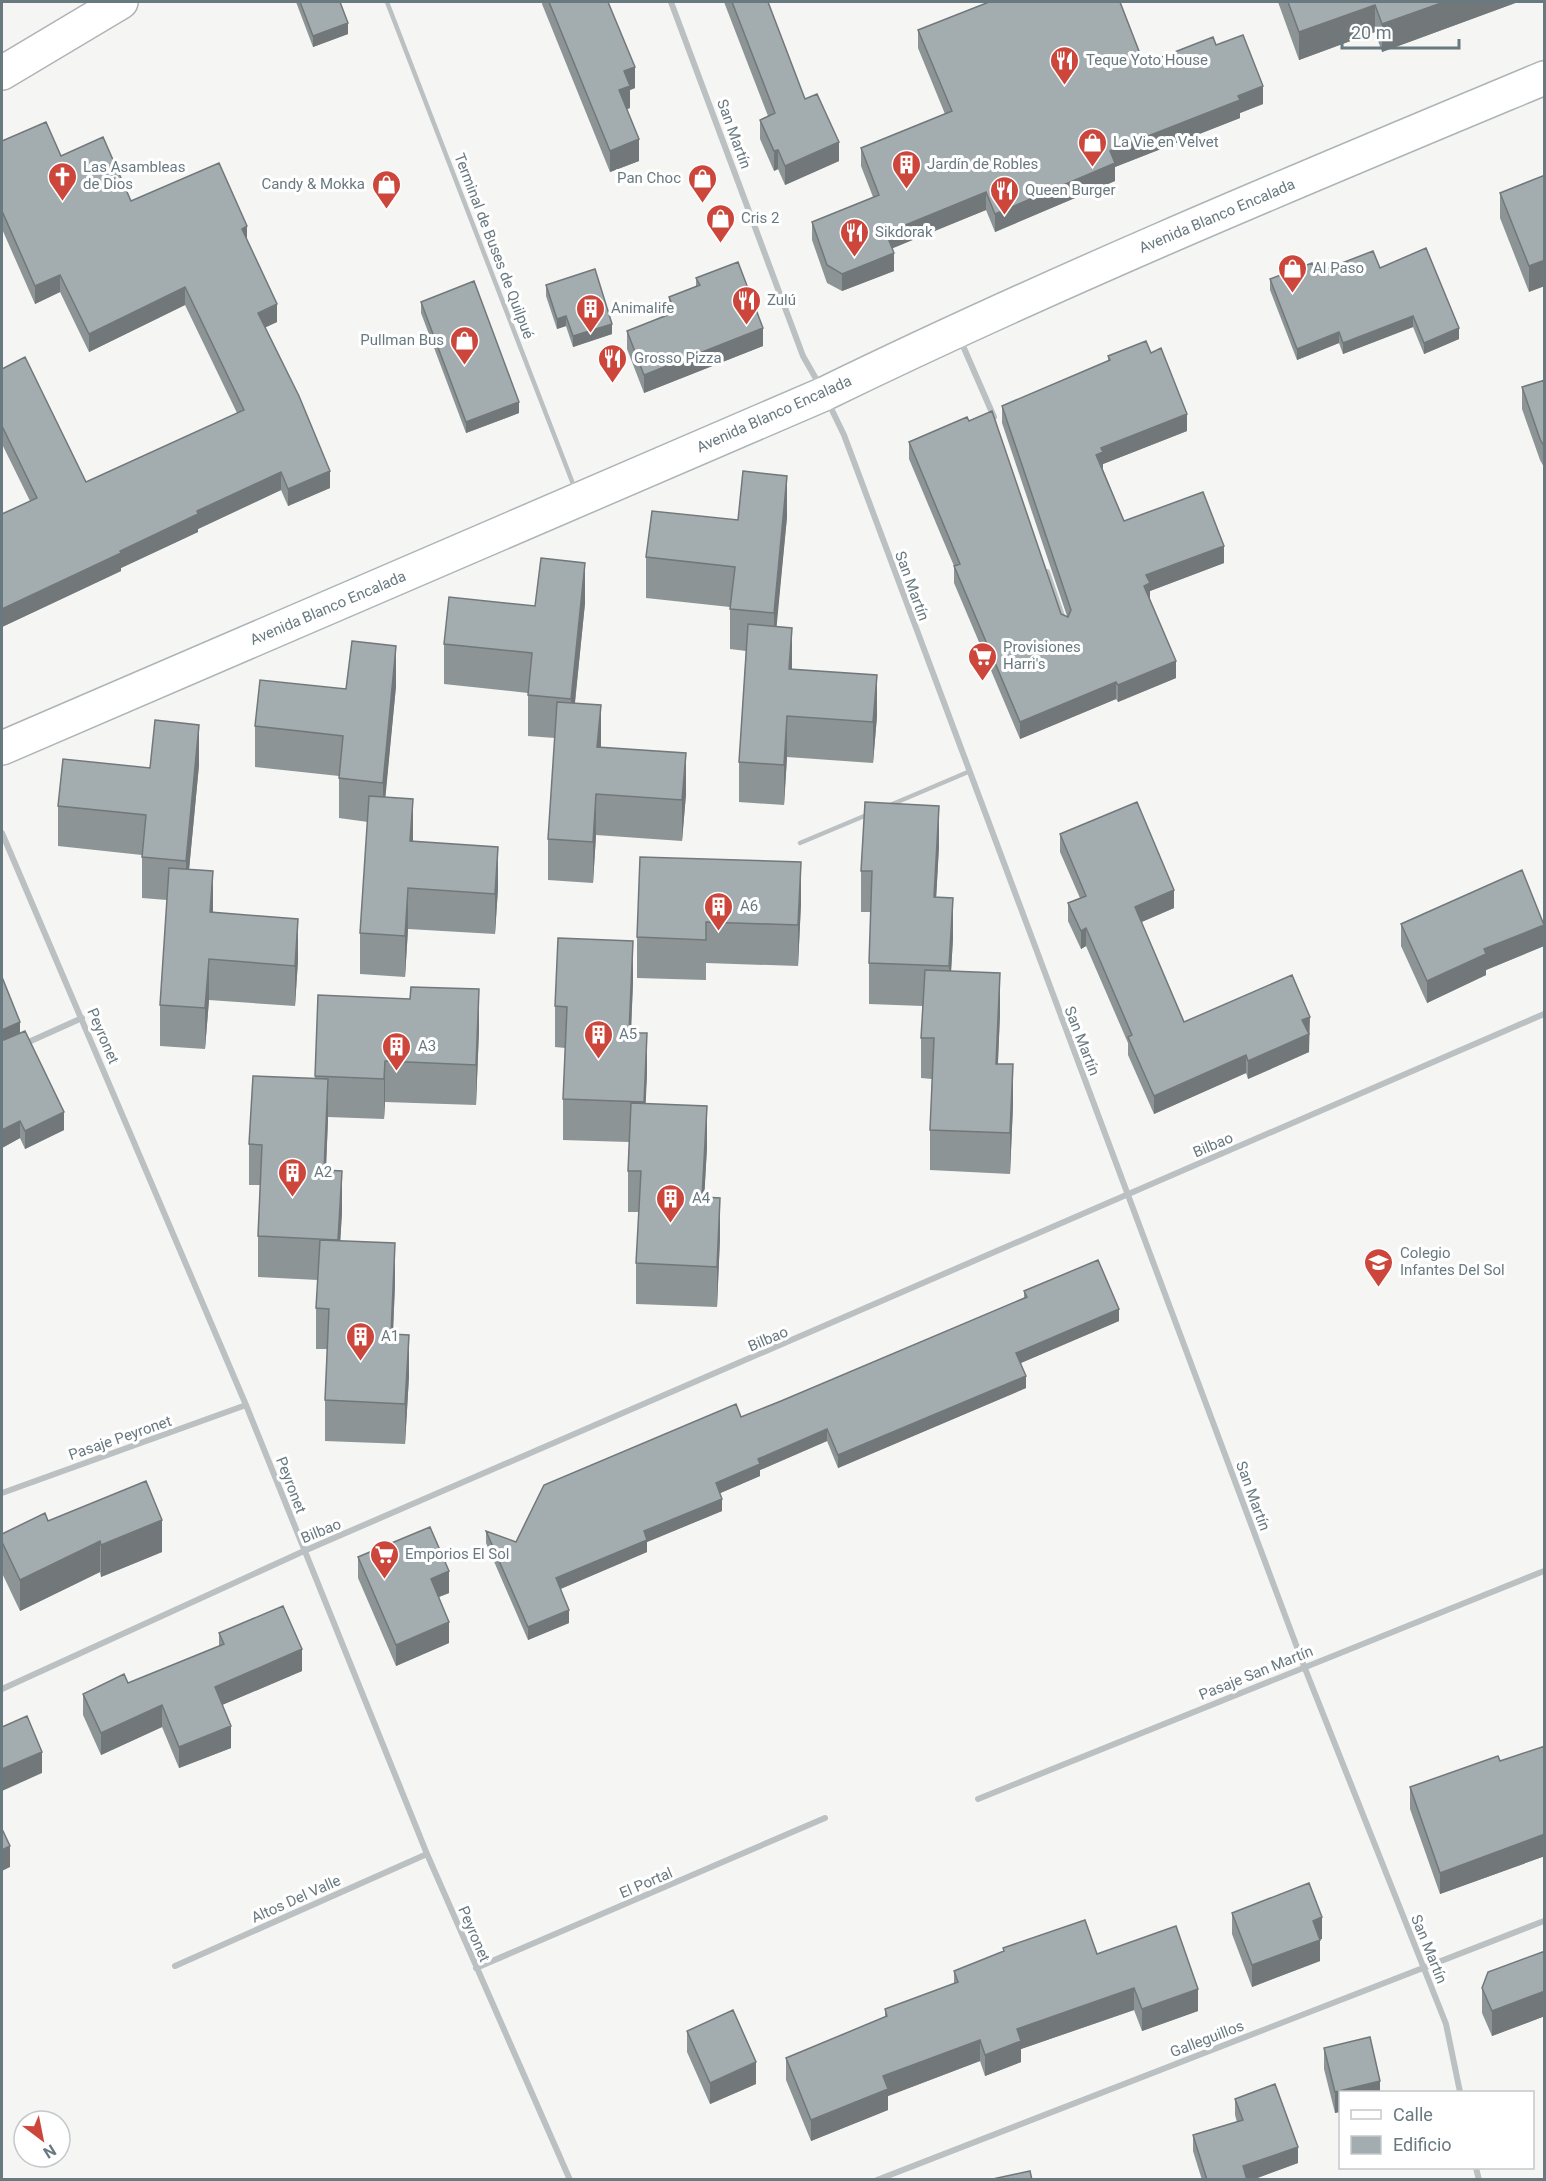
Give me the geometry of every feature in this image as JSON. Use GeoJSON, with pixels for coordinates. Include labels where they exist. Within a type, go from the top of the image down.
{"type":"FeatureCollection","features":[{"type":"Feature","properties":{"kind":"street"},"geometry":{"type":"LineString","coordinates":[[2,73],[121,2]]}},
{"type":"Feature","properties":{"kind":"street","name":"San Martín"},"geometry":{"type":"LineString","coordinates":[[671,2],[803,356],[840,424],[968,772],[1304,1666],[1446,2024],[1460,2091]]}},
{"type":"Feature","properties":{"kind":"street","name":"Avenida Blanco Encalada"},"geometry":{"type":"LineString","coordinates":[[2,748],[824,394],[956,330],[1168,236],[1545,78]]}},
{"type":"Feature","properties":{"kind":"street"},"geometry":{"type":"LineString","coordinates":[[956,330],[997,427]]}},
{"type":"Feature","properties":{"kind":"street"},"geometry":{"type":"LineString","coordinates":[[1043,562],[1066,629]]}},
{"type":"Feature","properties":{"kind":"street","name":"Peyronet"},"geometry":{"type":"LineString","coordinates":[[2,833],[246,1405],[427,1854],[570,2180]]}},
{"type":"Feature","properties":{"kind":"street","name":"Bilbao"},"geometry":{"type":"LineString","coordinates":[[2,1689],[304,1551],[1545,1014]]}},
{"type":"Feature","properties":{"kind":"street"},"geometry":{"type":"LineString","coordinates":[[11,1049],[82,1018]]}},
{"type":"Feature","properties":{"kind":"street","name":"Pasaje Peyronet"},"geometry":{"type":"LineString","coordinates":[[2,1492],[246,1405]]}},
{"type":"Feature","properties":{"kind":"street","name":"Pasaje San Martín"},"geometry":{"type":"LineString","coordinates":[[978,1799],[1545,1571]]}},
{"type":"Feature","properties":{"kind":"street","name":"El Portal"},"geometry":{"type":"LineString","coordinates":[[476,1968],[825,1818]]}},
{"type":"Feature","properties":{"kind":"street","name":"Altos Del Valle"},"geometry":{"type":"LineString","coordinates":[[175,1966],[427,1854]]}},
{"type":"Feature","properties":{"kind":"street","name":"Galleguillos"},"geometry":{"type":"LineString","coordinates":[[877,2180],[1545,1921]]}},
{"type":"Feature","properties":{"kind":"lane","name":"Terminal de Buses de Quilpué"},"geometry":{"type":"LineString","coordinates":[[387,2],[579,499]]}},
{"type":"Feature","properties":{"kind":"lane"},"geometry":{"type":"LineString","coordinates":[[884,808],[968,772]]}},
{"type":"Feature","properties":{"kind":"lane"},"geometry":{"type":"LineString","coordinates":[[800,843],[874,812]]}},
{"type":"Feature","properties":{"kind":"building"},"geometry":{"type":"Polygon","coordinates":[[[300,2],[340,2],[348,23],[313,36],[300,2]]]}},
{"type":"Feature","properties":{"kind":"building"},"geometry":{"type":"Polygon","coordinates":[[[549,2],[608,2],[635,67],[624,71],[630,86],[619,90],[639,139],[610,151],[549,2]]]}},
{"type":"Feature","properties":{"kind":"building"},"geometry":{"type":"Polygon","coordinates":[[[732,2],[768,2],[805,99],[817,94],[839,142],[785,166],[778,150],[774,151],[760,120],[775,113],[732,2]]]}},
{"type":"Feature","properties":{"kind":"building"},"geometry":{"type":"Polygon","coordinates":[[[989,2],[1120,2],[1144,64],[1213,37],[1216,45],[1243,35],[1263,86],[1238,96],[1240,100],[1110,151],[1115,163],[995,214],[986,192],[886,233],[894,253],[842,274],[827,265],[812,222],[879,195],[861,148],[952,111],[918,30],[989,2]]]}},
{"type":"Feature","properties":{"kind":"building"},"geometry":{"type":"Polygon","coordinates":[[[1288,2],[1444,2],[1382,24],[1375,5],[1299,32],[1288,2]]]}},
{"type":"Feature","properties":{"kind":"building"},"geometry":{"type":"Polygon","coordinates":[[[46,122],[61,156],[103,137],[131,201],[219,163],[247,226],[242,229],[277,304],[258,313],[299,396],[330,471],[288,489],[281,472],[197,511],[198,514],[120,551],[121,553],[2,609],[2,514],[37,498],[2,426],[2,369],[25,357],[86,482],[244,410],[185,287],[89,334],[60,275],[35,286],[2,211],[2,141],[46,122]]]}},
{"type":"Feature","properties":{"kind":"building"},"geometry":{"type":"Polygon","coordinates":[[[1545,175],[1545,260],[1529,266],[1500,193],[1545,175]]]}},
{"type":"Feature","properties":{"kind":"building"},"geometry":{"type":"Polygon","coordinates":[[[1426,248],[1459,328],[1424,343],[1413,316],[1343,343],[1339,332],[1297,349],[1270,279],[1312,263],[1316,273],[1373,251],[1380,268],[1426,248]]]}},
{"type":"Feature","properties":{"kind":"building"},"geometry":{"type":"Polygon","coordinates":[[[738,262],[763,328],[644,375],[627,331],[675,312],[669,297],[700,285],[696,278],[738,262]]]}},
{"type":"Feature","properties":{"kind":"building"},"geometry":{"type":"Polygon","coordinates":[[[595,269],[612,324],[573,336],[566,316],[557,319],[546,285],[595,269]]]}},
{"type":"Feature","properties":{"kind":"building"},"geometry":{"type":"Polygon","coordinates":[[[474,281],[519,402],[466,422],[421,302],[474,281]]]}},
{"type":"Feature","properties":{"kind":"building"},"geometry":{"type":"Polygon","coordinates":[[[1146,341],[1151,353],[1161,348],[1187,414],[1101,448],[1103,452],[1096,455],[1124,521],[1203,492],[1224,546],[1146,575],[1150,583],[1144,586],[1176,661],[1118,685],[1116,682],[1020,722],[954,566],[960,564],[909,442],[967,417],[969,421],[992,411],[1061,614],[1068,617],[1071,610],[1002,406],[1110,360],[1108,356],[1146,341]]]}},
{"type":"Feature","properties":{"kind":"building"},"geometry":{"type":"Polygon","coordinates":[[[1545,380],[1545,448],[1522,387],[1545,380]]]}},
{"type":"Feature","properties":{"kind":"building"},"geometry":{"type":"Polygon","coordinates":[[[743,471],[787,476],[774,613],[730,609],[735,567],[646,557],[652,511],[738,520],[743,471]]]}},
{"type":"Feature","properties":{"kind":"building"},"geometry":{"type":"Polygon","coordinates":[[[541,558],[585,563],[571,699],[528,695],[532,653],[444,644],[449,597],[535,606],[541,558]]]}},
{"type":"Feature","properties":{"kind":"building"},"geometry":{"type":"Polygon","coordinates":[[[748,624],[792,628],[789,669],[877,675],[873,722],[787,716],[784,765],[739,762],[748,624]]]}},
{"type":"Feature","properties":{"kind":"building"},"geometry":{"type":"Polygon","coordinates":[[[352,641],[396,646],[383,783],[339,778],[343,736],[255,726],[260,680],[346,689],[352,641]]]}},
{"type":"Feature","properties":{"kind":"building"},"geometry":{"type":"Polygon","coordinates":[[[557,702],[601,705],[597,747],[686,753],[682,800],[596,794],[593,842],[548,839],[557,702]]]}},
{"type":"Feature","properties":{"kind":"building"},"geometry":{"type":"Polygon","coordinates":[[[155,720],[199,725],[186,861],[142,857],[146,815],[58,806],[63,759],[150,768],[155,720]]]}},
{"type":"Feature","properties":{"kind":"building"},"geometry":{"type":"Polygon","coordinates":[[[369,796],[413,799],[410,841],[498,847],[495,894],[408,888],[405,936],[360,933],[369,796]]]}},
{"type":"Feature","properties":{"kind":"building"},"geometry":{"type":"Polygon","coordinates":[[[865,802],[939,806],[934,897],[953,898],[949,966],[869,963],[872,871],[861,871],[865,802]]]}},
{"type":"Feature","properties":{"kind":"building"},"geometry":{"type":"Polygon","coordinates":[[[1137,802],[1174,890],[1135,907],[1184,1022],[1292,975],[1310,1017],[1302,1020],[1309,1034],[1248,1061],[1246,1055],[1154,1096],[1128,1037],[1132,1035],[1086,928],[1081,931],[1068,903],[1086,896],[1060,834],[1137,802]]]}},
{"type":"Feature","properties":{"kind":"building"},"geometry":{"type":"Polygon","coordinates":[[[640,857],[801,862],[798,925],[706,922],[706,940],[637,937],[640,857]]]}},
{"type":"Feature","properties":{"kind":"building"},"geometry":{"type":"Polygon","coordinates":[[[169,868],[213,871],[210,912],[298,919],[295,966],[209,959],[205,1008],[160,1005],[169,868]]]}},
{"type":"Feature","properties":{"kind":"building"},"geometry":{"type":"Polygon","coordinates":[[[1522,870],[1544,925],[1484,949],[1486,954],[1427,981],[1401,924],[1522,870]]]}},
{"type":"Feature","properties":{"kind":"building","name":"A5"},"geometry":{"type":"Polygon","coordinates":[[[558,938],[633,941],[629,1033],[647,1033],[644,1102],[563,1099],[567,1007],[555,1006],[558,938]]]}},
{"type":"Feature","properties":{"kind":"building"},"geometry":{"type":"Polygon","coordinates":[[[925,970],[1000,973],[996,1064],[1013,1064],[1010,1133],[930,1130],[934,1038],[921,1038],[925,970]]]}},
{"type":"Feature","properties":{"kind":"building"},"geometry":{"type":"Polygon","coordinates":[[[2,977],[20,1022],[2,1030],[2,977]]]}},
{"type":"Feature","properties":{"kind":"building"},"geometry":{"type":"Polygon","coordinates":[[[411,987],[479,989],[476,1065],[385,1061],[384,1079],[315,1076],[318,995],[410,999],[411,987]]]}},
{"type":"Feature","properties":{"kind":"building"},"geometry":{"type":"Polygon","coordinates":[[[25,1031],[64,1112],[25,1131],[20,1121],[2,1130],[2,1040],[25,1031]]]}},
{"type":"Feature","properties":{"kind":"building","name":"A2"},"geometry":{"type":"Polygon","coordinates":[[[253,1076],[328,1079],[324,1170],[342,1171],[338,1240],[258,1236],[262,1145],[249,1144],[253,1076]]]}},
{"type":"Feature","properties":{"kind":"building","name":"A4"},"geometry":{"type":"Polygon","coordinates":[[[631,1103],[707,1106],[702,1197],[720,1198],[717,1267],[636,1263],[641,1171],[628,1171],[631,1103]]]}},
{"type":"Feature","properties":{"kind":"building","name":"A1"},"geometry":{"type":"Polygon","coordinates":[[[320,1240],[395,1243],[391,1334],[409,1335],[405,1404],[325,1400],[329,1309],[316,1308],[320,1240]]]}},
{"type":"Feature","properties":{"kind":"building"},"geometry":{"type":"Polygon","coordinates":[[[1098,1260],[1119,1309],[1016,1353],[1026,1376],[838,1455],[827,1429],[758,1459],[760,1464],[716,1483],[722,1499],[644,1531],[647,1540],[556,1578],[569,1610],[528,1627],[486,1531],[516,1542],[544,1485],[736,1404],[741,1417],[781,1401],[1027,1297],[1024,1291],[1098,1260]]]}},
{"type":"Feature","properties":{"kind":"building"},"geometry":{"type":"Polygon","coordinates":[[[146,1481],[162,1520],[101,1545],[100,1541],[20,1580],[2,1542],[2,1534],[45,1513],[48,1521],[146,1481]]]}},
{"type":"Feature","properties":{"kind":"building"},"geometry":{"type":"Polygon","coordinates":[[[430,1527],[449,1571],[431,1579],[449,1622],[396,1645],[358,1557],[430,1527]]]}},
{"type":"Feature","properties":{"kind":"building"},"geometry":{"type":"Polygon","coordinates":[[[283,1606],[302,1649],[215,1687],[231,1726],[179,1747],[162,1705],[101,1733],[83,1694],[124,1674],[128,1683],[224,1644],[219,1633],[283,1606]]]}},
{"type":"Feature","properties":{"kind":"building"},"geometry":{"type":"Polygon","coordinates":[[[27,1716],[42,1752],[2,1769],[2,1727],[27,1716]]]}},
{"type":"Feature","properties":{"kind":"building"},"geometry":{"type":"Polygon","coordinates":[[[1545,1746],[1545,1834],[1440,1873],[1410,1787],[1498,1756],[1500,1761],[1545,1746]]]}},
{"type":"Feature","properties":{"kind":"building"},"geometry":{"type":"Polygon","coordinates":[[[2,1829],[10,1846],[2,1850],[2,1829]]]}},
{"type":"Feature","properties":{"kind":"building"},"geometry":{"type":"Polygon","coordinates":[[[1309,1883],[1322,1917],[1313,1921],[1320,1940],[1252,1965],[1232,1913],[1309,1883]]]}},
{"type":"Feature","properties":{"kind":"building"},"geometry":{"type":"Polygon","coordinates":[[[1085,1920],[1097,1954],[1176,1926],[1198,1989],[1142,2009],[1134,1988],[1017,2029],[1021,2041],[985,2055],[980,2040],[883,2076],[888,2089],[811,2120],[786,2058],[887,2016],[885,2009],[958,1982],[954,1971],[1004,1951],[1003,1948],[1085,1920]]]}},
{"type":"Feature","properties":{"kind":"building"},"geometry":{"type":"Polygon","coordinates":[[[1545,1951],[1545,1991],[1492,2011],[1482,1988],[1488,1972],[1545,1951]]]}},
{"type":"Feature","properties":{"kind":"building"},"geometry":{"type":"Polygon","coordinates":[[[733,2010],[756,2062],[710,2083],[687,2031],[733,2010]]]}},
{"type":"Feature","properties":{"kind":"building"},"geometry":{"type":"Polygon","coordinates":[[[1370,2037],[1380,2081],[1335,2092],[1324,2048],[1370,2037]]]}},
{"type":"Feature","properties":{"kind":"building"},"geometry":{"type":"Polygon","coordinates":[[[1275,2084],[1298,2147],[1243,2166],[1247,2180],[1207,2180],[1193,2135],[1243,2120],[1235,2099],[1275,2084]]]}},
{"type":"Feature","properties":{"kind":"building"},"geometry":{"type":"Polygon","coordinates":[[[1030,2171],[1032,2180],[993,2179],[1030,2171]]]}},
{"type":"Feature","properties":{"kind":"place","name":"Teque Yoto House"},"geometry":{"type":"Point","coordinates":[1065,86]}},
{"type":"Feature","properties":{"kind":"place","name":"La Vie en Velvet"},"geometry":{"type":"Point","coordinates":[1092,168]}},
{"type":"Feature","properties":{"kind":"place","name":"Jardín de Robles"},"geometry":{"type":"Point","coordinates":[906,190]}},
{"type":"Feature","properties":{"kind":"place","name":"Las Asambleas de Dios"},"geometry":{"type":"Point","coordinates":[62,202]}},
{"type":"Feature","properties":{"kind":"place","name":"Pan Choc"},"geometry":{"type":"Point","coordinates":[702,204]}},
{"type":"Feature","properties":{"kind":"place","name":"Candy & Mokka"},"geometry":{"type":"Point","coordinates":[386,210]}},
{"type":"Feature","properties":{"kind":"place","name":"Queen Burger"},"geometry":{"type":"Point","coordinates":[1004,216]}},
{"type":"Feature","properties":{"kind":"place","name":"Cris 2"},"geometry":{"type":"Point","coordinates":[720,244]}},
{"type":"Feature","properties":{"kind":"place","name":"Sikdorak"},"geometry":{"type":"Point","coordinates":[854,258]}},
{"type":"Feature","properties":{"kind":"place","name":"Al Paso"},"geometry":{"type":"Point","coordinates":[1292,294]}},
{"type":"Feature","properties":{"kind":"place","name":"Zulú"},"geometry":{"type":"Point","coordinates":[746,326]}},
{"type":"Feature","properties":{"kind":"place","name":"Animalife"},"geometry":{"type":"Point","coordinates":[590,334]}},
{"type":"Feature","properties":{"kind":"place","name":"Pullman Bus"},"geometry":{"type":"Point","coordinates":[465,366]}},
{"type":"Feature","properties":{"kind":"place","name":"Grosso Pizza"},"geometry":{"type":"Point","coordinates":[613,384]}},
{"type":"Feature","properties":{"kind":"place","name":"Provisiones Harri's"},"geometry":{"type":"Point","coordinates":[982,682]}},
{"type":"Feature","properties":{"kind":"place","name":"A6"},"geometry":{"type":"Point","coordinates":[719,932]}},
{"type":"Feature","properties":{"kind":"place","name":"A5"},"geometry":{"type":"Point","coordinates":[598,1060]}},
{"type":"Feature","properties":{"kind":"place","name":"A3"},"geometry":{"type":"Point","coordinates":[397,1072]}},
{"type":"Feature","properties":{"kind":"place","name":"A2"},"geometry":{"type":"Point","coordinates":[293,1198]}},
{"type":"Feature","properties":{"kind":"place","name":"A4"},"geometry":{"type":"Point","coordinates":[671,1224]}},
{"type":"Feature","properties":{"kind":"place","name":"Colegio Infantes Del Sol"},"geometry":{"type":"Point","coordinates":[1379,1288]}},
{"type":"Feature","properties":{"kind":"place","name":"A1"},"geometry":{"type":"Point","coordinates":[360,1362]}},
{"type":"Feature","properties":{"kind":"place","name":"Emporios El Sol"},"geometry":{"type":"Point","coordinates":[384,1580]}}]}
